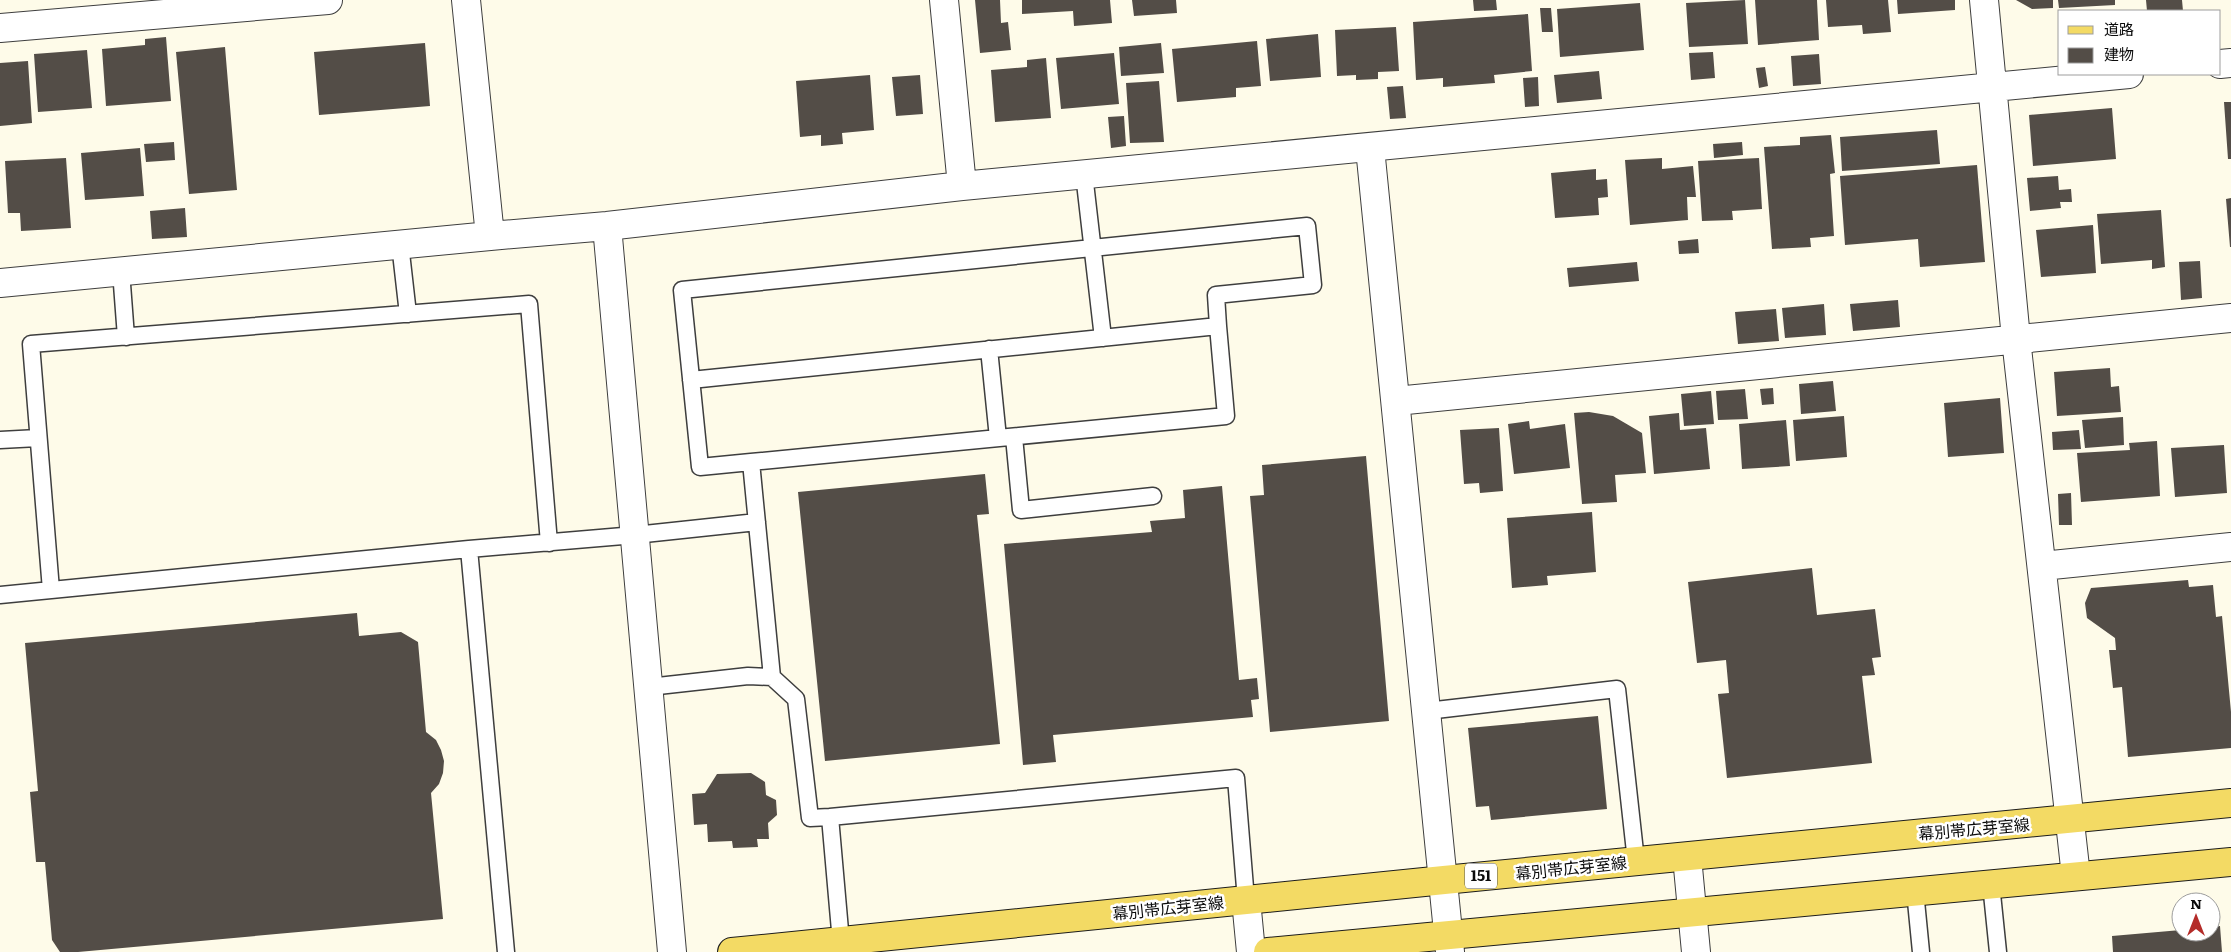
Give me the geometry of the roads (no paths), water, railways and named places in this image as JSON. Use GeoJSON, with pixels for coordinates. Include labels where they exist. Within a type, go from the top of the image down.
{"type":"FeatureCollection","features":[{"type":"Feature","properties":{"kind":"main road","name":"幕別帯広芽室線"},"geometry":{"type":"LineString","coordinates":[[732,952],[2231,803]]}},
{"type":"Feature","properties":{"kind":"main road"},"geometry":{"type":"LineString","coordinates":[[1268,952],[1449,944],[1692,912],[2231,862]]}},
{"type":"Feature","properties":{"kind":"street"},"geometry":{"type":"LineString","coordinates":[[0,28],[139,8],[328,0]]}},
{"type":"Feature","properties":{"kind":"street"},"geometry":{"type":"LineString","coordinates":[[466,0],[490,236]]}},
{"type":"Feature","properties":{"kind":"street"},"geometry":{"type":"LineString","coordinates":[[944,0],[962,186]]}},
{"type":"Feature","properties":{"kind":"street"},"geometry":{"type":"LineString","coordinates":[[1984,0],[2016,339],[2076,876]]}},
{"type":"Feature","properties":{"kind":"street"},"geometry":{"type":"LineString","coordinates":[[0,283],[607,226],[1084,174],[2119,75]]}},
{"type":"Feature","properties":{"kind":"street"},"geometry":{"type":"LineString","coordinates":[[1370,148],[1449,944]]}},
{"type":"Feature","properties":{"kind":"street"},"geometry":{"type":"LineString","coordinates":[[607,226],[672,952]]}},
{"type":"Feature","properties":{"kind":"street"},"geometry":{"type":"LineString","coordinates":[[1396,401],[2231,318]]}},
{"type":"Feature","properties":{"kind":"street"},"geometry":{"type":"LineString","coordinates":[[2042,566],[2231,547]]}},
{"type":"Feature","properties":{"kind":"street"},"geometry":{"type":"LineString","coordinates":[[1687,857],[1696,952]]}},
{"type":"Feature","properties":{"kind":"street"},"geometry":{"type":"LineString","coordinates":[[1246,900],[1251,952]]}},
{"type":"Feature","properties":{"kind":"lane"},"geometry":{"type":"LineString","coordinates":[[1084,174],[1102,338]]}},
{"type":"Feature","properties":{"kind":"lane"},"geometry":{"type":"LineString","coordinates":[[1307,226],[1313,285],[1216,295],[1218,326],[1226,416],[700,467],[682,290],[1307,226]]}},
{"type":"Feature","properties":{"kind":"lane"},"geometry":{"type":"LineString","coordinates":[[400,244],[408,314]]}},
{"type":"Feature","properties":{"kind":"lane"},"geometry":{"type":"LineString","coordinates":[[121,271],[126,337]]}},
{"type":"Feature","properties":{"kind":"lane"},"geometry":{"type":"LineString","coordinates":[[51,590],[30,344],[529,304],[548,543]]}},
{"type":"Feature","properties":{"kind":"lane"},"geometry":{"type":"LineString","coordinates":[[691,380],[1218,326]]}},
{"type":"Feature","properties":{"kind":"lane"},"geometry":{"type":"LineString","coordinates":[[989,349],[1021,510],[1153,496]]}},
{"type":"Feature","properties":{"kind":"lane"},"geometry":{"type":"LineString","coordinates":[[0,440],[38,438]]}},
{"type":"Feature","properties":{"kind":"lane"},"geometry":{"type":"LineString","coordinates":[[751,462],[772,677]]}},
{"type":"Feature","properties":{"kind":"lane"},"geometry":{"type":"LineString","coordinates":[[0,595],[757,522]]}},
{"type":"Feature","properties":{"kind":"lane"},"geometry":{"type":"LineString","coordinates":[[469,549],[506,952]]}},
{"type":"Feature","properties":{"kind":"lane"},"geometry":{"type":"LineString","coordinates":[[649,687],[748,676],[772,677],[796,699],[810,818],[1236,778],[1246,900]]}},
{"type":"Feature","properties":{"kind":"lane"},"geometry":{"type":"LineString","coordinates":[[1427,711],[1617,690],[1636,861]]}},
{"type":"Feature","properties":{"kind":"lane"},"geometry":{"type":"LineString","coordinates":[[830,817],[841,942]]}},
{"type":"Feature","properties":{"kind":"lane"},"geometry":{"type":"LineString","coordinates":[[1991,884],[1998,952]]}},
{"type":"Feature","properties":{"kind":"lane"},"geometry":{"type":"LineString","coordinates":[[1915,891],[1921,952]]}}]}
